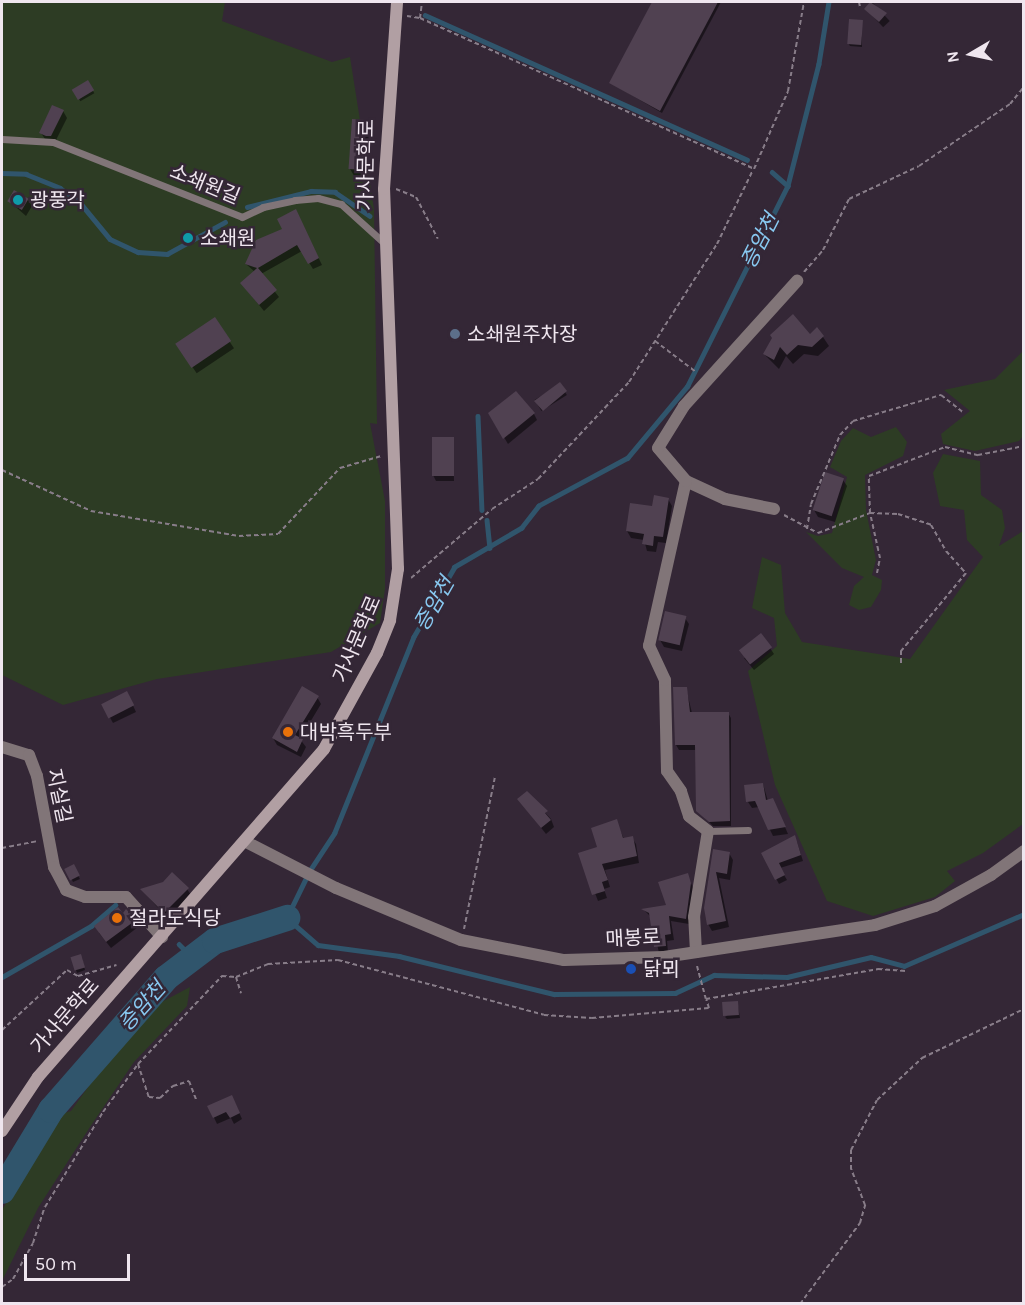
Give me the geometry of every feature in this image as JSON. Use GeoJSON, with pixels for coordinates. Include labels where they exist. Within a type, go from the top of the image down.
{"type":"FeatureCollection","features":[{"type":"Feature","properties":{"kind":"main road","name":"가사문학로"},"geometry":{"type":"LineString","coordinates":[[2,1131],[38,1077],[246,842],[324,748],[377,653],[398,590],[384,243],[384,189],[397,2]]}},
{"type":"Feature","properties":{"kind":"street"},"geometry":{"type":"LineString","coordinates":[[774,509],[725,499],[686,481],[658,448],[684,406],[796,281]]}},
{"type":"Feature","properties":{"kind":"street"},"geometry":{"type":"LineString","coordinates":[[686,481],[650,646],[665,680],[667,771],[681,791],[689,816],[708,831],[694,917],[696,958]]}},
{"type":"Feature","properties":{"kind":"street","name":"지실길"},"geometry":{"type":"LineString","coordinates":[[2,747],[29,755],[37,776],[54,867],[66,890],[85,897],[126,897],[162,937]]}},
{"type":"Feature","properties":{"kind":"street","name":"매봉로"},"geometry":{"type":"LineString","coordinates":[[246,842],[336,888],[461,940],[564,960],[696,958],[896,920],[966,890],[1023,851]]}},
{"type":"Feature","properties":{"kind":"lane","name":"소쇄원길"},"geometry":{"type":"LineString","coordinates":[[2,139],[53,142],[242,217],[263,207],[295,200],[318,198],[341,204],[384,243]]}},
{"type":"Feature","properties":{"kind":"lane"},"geometry":{"type":"LineString","coordinates":[[708,831],[748,830]]}},
{"type":"Feature","properties":{"kind":"path"},"geometry":{"type":"LineString","coordinates":[[420,18],[422,2]]}},
{"type":"Feature","properties":{"kind":"path"},"geometry":{"type":"LineString","coordinates":[[398,590],[492,509],[538,479],[629,382],[717,244],[753,169],[788,91],[804,2]]}},
{"type":"Feature","properties":{"kind":"path"},"geometry":{"type":"LineString","coordinates":[[859,2],[860,7]]}},
{"type":"Feature","properties":{"kind":"path"},"geometry":{"type":"LineString","coordinates":[[395,15],[420,18],[753,169]]}},
{"type":"Feature","properties":{"kind":"path"},"geometry":{"type":"LineString","coordinates":[[796,281],[823,250],[849,199],[919,166],[1010,104],[1023,87]]}},
{"type":"Feature","properties":{"kind":"path"},"geometry":{"type":"LineString","coordinates":[[384,189],[404,189],[416,196],[438,239]]}},
{"type":"Feature","properties":{"kind":"path"},"geometry":{"type":"LineString","coordinates":[[655,341],[701,376]]}},
{"type":"Feature","properties":{"kind":"path"},"geometry":{"type":"LineString","coordinates":[[807,529],[811,504],[840,435],[853,421],[941,395],[963,412]]}},
{"type":"Feature","properties":{"kind":"path"},"geometry":{"type":"LineString","coordinates":[[877,573],[880,558],[870,513],[869,476],[945,447],[978,455],[1023,446]]}},
{"type":"Feature","properties":{"kind":"path"},"geometry":{"type":"LineString","coordinates":[[2,471],[111,516],[240,536],[278,534],[340,468],[393,452]]}},
{"type":"Feature","properties":{"kind":"path"},"geometry":{"type":"LineString","coordinates":[[774,509],[818,533],[870,513],[898,514],[931,525],[946,551],[966,573],[901,651],[902,664]]}},
{"type":"Feature","properties":{"kind":"path"},"geometry":{"type":"LineString","coordinates":[[461,940],[495,776]]}},
{"type":"Feature","properties":{"kind":"path","name":"지실길"},"geometry":{"type":"LineString","coordinates":[[2,848],[48,838]]}},
{"type":"Feature","properties":{"kind":"path"},"geometry":{"type":"LineString","coordinates":[[2,1287],[13,1279],[33,1244],[45,1207],[103,1112],[138,1064],[222,976],[236,977],[268,964],[338,960],[544,1015],[592,1018],[709,1008],[696,958]]}},
{"type":"Feature","properties":{"kind":"path"},"geometry":{"type":"LineString","coordinates":[[2,1030],[67,970],[78,976],[115,965],[134,966]]}},
{"type":"Feature","properties":{"kind":"path"},"geometry":{"type":"LineString","coordinates":[[705,997],[878,969],[906,971]]}},
{"type":"Feature","properties":{"kind":"path"},"geometry":{"type":"LineString","coordinates":[[236,977],[241,993]]}},
{"type":"Feature","properties":{"kind":"path"},"geometry":{"type":"LineString","coordinates":[[800,1304],[860,1222],[865,1205],[851,1169],[851,1150],[877,1100],[922,1059],[1023,1009]]}},
{"type":"Feature","properties":{"kind":"path"},"geometry":{"type":"LineString","coordinates":[[138,1064],[149,1096],[160,1098],[173,1086],[189,1082],[197,1102]]}},
{"type":"Feature","properties":{"kind":"green space"},"geometry":{"type":"Polygon","coordinates":[[[2,2],[225,2],[222,21],[332,62],[350,57],[374,209],[377,424],[370,423],[385,501],[385,589],[380,623],[331,652],[157,679],[63,705],[2,675],[2,2]]]}},
{"type":"Feature","properties":{"kind":"green space"},"geometry":{"type":"Polygon","coordinates":[[[1023,351],[1024,435],[1019,441],[975,451],[943,444],[941,434],[970,411],[944,390],[995,379],[1023,351]]]}},
{"type":"Feature","properties":{"kind":"green space"},"geometry":{"type":"Polygon","coordinates":[[[896,427],[907,442],[903,456],[865,475],[866,510],[876,560],[872,575],[882,580],[881,590],[871,607],[859,610],[849,605],[854,586],[864,577],[842,568],[806,532],[818,536],[832,533],[847,477],[830,467],[841,441],[853,428],[871,437],[896,427]]]}},
{"type":"Feature","properties":{"kind":"green space"},"geometry":{"type":"Polygon","coordinates":[[[943,454],[980,461],[981,495],[1002,510],[1005,528],[999,546],[1023,531],[1023,824],[983,853],[947,871],[955,881],[935,897],[873,916],[827,901],[775,785],[748,671],[777,646],[774,618],[752,608],[762,557],[781,565],[785,613],[802,642],[910,659],[983,557],[967,540],[964,510],[940,506],[933,473],[943,454]]]}},
{"type":"Feature","properties":{"kind":"green space"},"geometry":{"type":"Polygon","coordinates":[[[190,987],[187,1006],[134,1062],[38,1208],[2,1281],[2,1210],[58,1115],[71,1111],[141,1013],[190,987]]]}},
{"type":"Feature","properties":{"kind":"building"},"geometry":{"type":"Polygon","coordinates":[[[652,2],[718,2],[660,111],[609,83],[652,2]]]}},
{"type":"Feature","properties":{"kind":"building"},"geometry":{"type":"Polygon","coordinates":[[[870,2],[887,13],[879,22],[864,9],[870,2]]]}},
{"type":"Feature","properties":{"kind":"building"},"geometry":{"type":"Polygon","coordinates":[[[849,19],[863,20],[861,45],[847,44],[849,19]]]}},
{"type":"Feature","properties":{"kind":"building"},"geometry":{"type":"Polygon","coordinates":[[[88,80],[94,90],[78,100],[72,90],[88,80]]]}},
{"type":"Feature","properties":{"kind":"building"},"geometry":{"type":"Polygon","coordinates":[[[52,105],[64,110],[51,136],[46,136],[39,133],[52,105]]]}},
{"type":"Feature","properties":{"kind":"building"},"geometry":{"type":"Polygon","coordinates":[[[352,119],[366,120],[362,170],[349,169],[352,119]]]}},
{"type":"Feature","properties":{"kind":"building","name":"광풍각"},"geometry":{"type":"Polygon","coordinates":[[[14,190],[29,199],[22,210],[7,201],[14,190]]]}},
{"type":"Feature","properties":{"kind":"building"},"geometry":{"type":"Polygon","coordinates":[[[296,209],[319,258],[308,264],[297,245],[258,268],[277,290],[259,305],[240,283],[257,268],[245,264],[256,240],[282,229],[277,219],[296,209]]]}},
{"type":"Feature","properties":{"kind":"building"},"geometry":{"type":"Polygon","coordinates":[[[793,314],[810,334],[817,327],[824,336],[812,347],[798,345],[787,355],[780,347],[774,360],[763,354],[772,338],[770,335],[793,314]]]}},
{"type":"Feature","properties":{"kind":"building"},"geometry":{"type":"Polygon","coordinates":[[[215,317],[231,341],[191,368],[175,344],[215,317]]]}},
{"type":"Feature","properties":{"kind":"building"},"geometry":{"type":"Polygon","coordinates":[[[560,382],[567,391],[543,411],[534,401],[560,382]]]}},
{"type":"Feature","properties":{"kind":"building"},"geometry":{"type":"Polygon","coordinates":[[[516,391],[535,413],[503,439],[488,413],[516,391]]]}},
{"type":"Feature","properties":{"kind":"building"},"geometry":{"type":"Polygon","coordinates":[[[432,437],[454,437],[454,476],[432,476],[432,437]]]}},
{"type":"Feature","properties":{"kind":"building"},"geometry":{"type":"Polygon","coordinates":[[[825,472],[844,478],[832,516],[813,510],[825,472]]]}},
{"type":"Feature","properties":{"kind":"building"},"geometry":{"type":"Polygon","coordinates":[[[654,495],[669,498],[663,537],[654,536],[653,546],[642,544],[644,534],[626,531],[630,503],[652,506],[654,495]]]}},
{"type":"Feature","properties":{"kind":"building"},"geometry":{"type":"Polygon","coordinates":[[[665,611],[686,616],[680,645],[658,640],[665,611]]]}},
{"type":"Feature","properties":{"kind":"building"},"geometry":{"type":"Polygon","coordinates":[[[761,633],[772,647],[750,664],[739,650],[761,633]]]}},
{"type":"Feature","properties":{"kind":"building"},"geometry":{"type":"Polygon","coordinates":[[[302,686],[319,696],[295,735],[303,739],[297,752],[272,738],[302,686]]]}},
{"type":"Feature","properties":{"kind":"building"},"geometry":{"type":"Polygon","coordinates":[[[673,687],[687,687],[690,712],[729,712],[730,821],[709,822],[696,811],[695,745],[675,745],[673,687]]]}},
{"type":"Feature","properties":{"kind":"building"},"geometry":{"type":"Polygon","coordinates":[[[127,691],[134,705],[108,718],[101,704],[127,691]]]}},
{"type":"Feature","properties":{"kind":"building"},"geometry":{"type":"Polygon","coordinates":[[[763,783],[766,800],[773,798],[786,827],[768,830],[755,801],[746,802],[744,785],[763,783]]]}},
{"type":"Feature","properties":{"kind":"building"},"geometry":{"type":"Polygon","coordinates":[[[527,791],[548,811],[545,813],[551,820],[541,828],[517,799],[527,791]]]}},
{"type":"Feature","properties":{"kind":"building"},"geometry":{"type":"Polygon","coordinates":[[[617,819],[623,838],[633,836],[637,856],[602,864],[608,880],[602,882],[605,891],[592,895],[578,853],[597,847],[591,828],[617,819]]]}},
{"type":"Feature","properties":{"kind":"building"},"geometry":{"type":"Polygon","coordinates":[[[795,835],[801,855],[779,863],[785,875],[775,880],[761,853],[795,835]]]}},
{"type":"Feature","properties":{"kind":"building"},"geometry":{"type":"Polygon","coordinates":[[[713,849],[730,852],[727,874],[716,872],[726,921],[707,925],[704,908],[713,849]]]}},
{"type":"Feature","properties":{"kind":"building"},"geometry":{"type":"Polygon","coordinates":[[[74,864],[80,876],[70,881],[64,869],[74,864]]]}},
{"type":"Feature","properties":{"kind":"building"},"geometry":{"type":"Polygon","coordinates":[[[172,872],[189,888],[164,913],[140,889],[163,882],[172,872]]]}},
{"type":"Feature","properties":{"kind":"building"},"geometry":{"type":"Polygon","coordinates":[[[688,873],[691,883],[686,919],[669,916],[671,934],[665,935],[666,946],[654,947],[649,913],[641,909],[666,905],[658,882],[688,873]]]}},
{"type":"Feature","properties":{"kind":"building"},"geometry":{"type":"Polygon","coordinates":[[[118,907],[123,913],[126,909],[136,920],[106,942],[94,926],[118,907]]]}},
{"type":"Feature","properties":{"kind":"building"},"geometry":{"type":"Polygon","coordinates":[[[81,954],[85,967],[75,971],[70,957],[81,954]]]}},
{"type":"Feature","properties":{"kind":"building"},"geometry":{"type":"Polygon","coordinates":[[[738,1001],[739,1015],[723,1016],[722,1002],[738,1001]]]}},
{"type":"Feature","properties":{"kind":"building"},"geometry":{"type":"Polygon","coordinates":[[[232,1095],[240,1113],[230,1118],[226,1112],[213,1118],[207,1106],[232,1095]]]}},
{"type":"Feature","properties":{"kind":"waterway","name":"증암천"},"geometry":{"type":"LineString","coordinates":[[829,2],[819,64],[788,186],[688,386],[628,458],[539,506],[522,528],[455,567],[414,637],[335,833],[310,871],[287,918],[318,945],[399,956],[554,994],[675,993],[714,975],[787,977],[871,957],[904,966],[1024,914]]}},
{"type":"Feature","properties":{"kind":"waterway"},"geometry":{"type":"LineString","coordinates":[[425,15],[747,160]]}},
{"type":"Feature","properties":{"kind":"waterway"},"geometry":{"type":"LineString","coordinates":[[772,172],[788,186]]}},
{"type":"Feature","properties":{"kind":"waterway"},"geometry":{"type":"LineString","coordinates":[[2,173],[26,174],[60,188],[78,200],[110,239],[138,252],[167,254],[225,222]]}},
{"type":"Feature","properties":{"kind":"waterway"},"geometry":{"type":"LineString","coordinates":[[247,207],[311,191],[335,192],[370,216]]}},
{"type":"Feature","properties":{"kind":"waterway"},"geometry":{"type":"LineString","coordinates":[[478,416],[482,510]]}},
{"type":"Feature","properties":{"kind":"waterway"},"geometry":{"type":"LineString","coordinates":[[487,520],[490,548]]}},
{"type":"Feature","properties":{"kind":"waterway"},"geometry":{"type":"LineString","coordinates":[[2,977],[91,926],[115,905]]}},
{"type":"Feature","properties":{"kind":"waterway","name":"증암천"},"geometry":{"type":"LineString","coordinates":[[2,1191],[51,1110],[166,978],[215,941],[287,918]]}},
{"type":"Feature","properties":{"kind":"waterway"},"geometry":{"type":"LineString","coordinates":[[179,944],[193,958]]}},
{"type":"Feature","properties":{"kind":"place","name":"광풍각"},"geometry":{"type":"Point","coordinates":[18,200]}},
{"type":"Feature","properties":{"kind":"place","name":"소쇄원"},"geometry":{"type":"Point","coordinates":[188,238]}},
{"type":"Feature","properties":{"kind":"place","name":"소쇄원주차장"},"geometry":{"type":"Point","coordinates":[455,334]}},
{"type":"Feature","properties":{"kind":"place","name":"대박흑두부"},"geometry":{"type":"Point","coordinates":[288,732]}},
{"type":"Feature","properties":{"kind":"place","name":"절라도식당"},"geometry":{"type":"Point","coordinates":[117,918]}},
{"type":"Feature","properties":{"kind":"place","name":"닭뫼"},"geometry":{"type":"Point","coordinates":[631,969]}}]}
